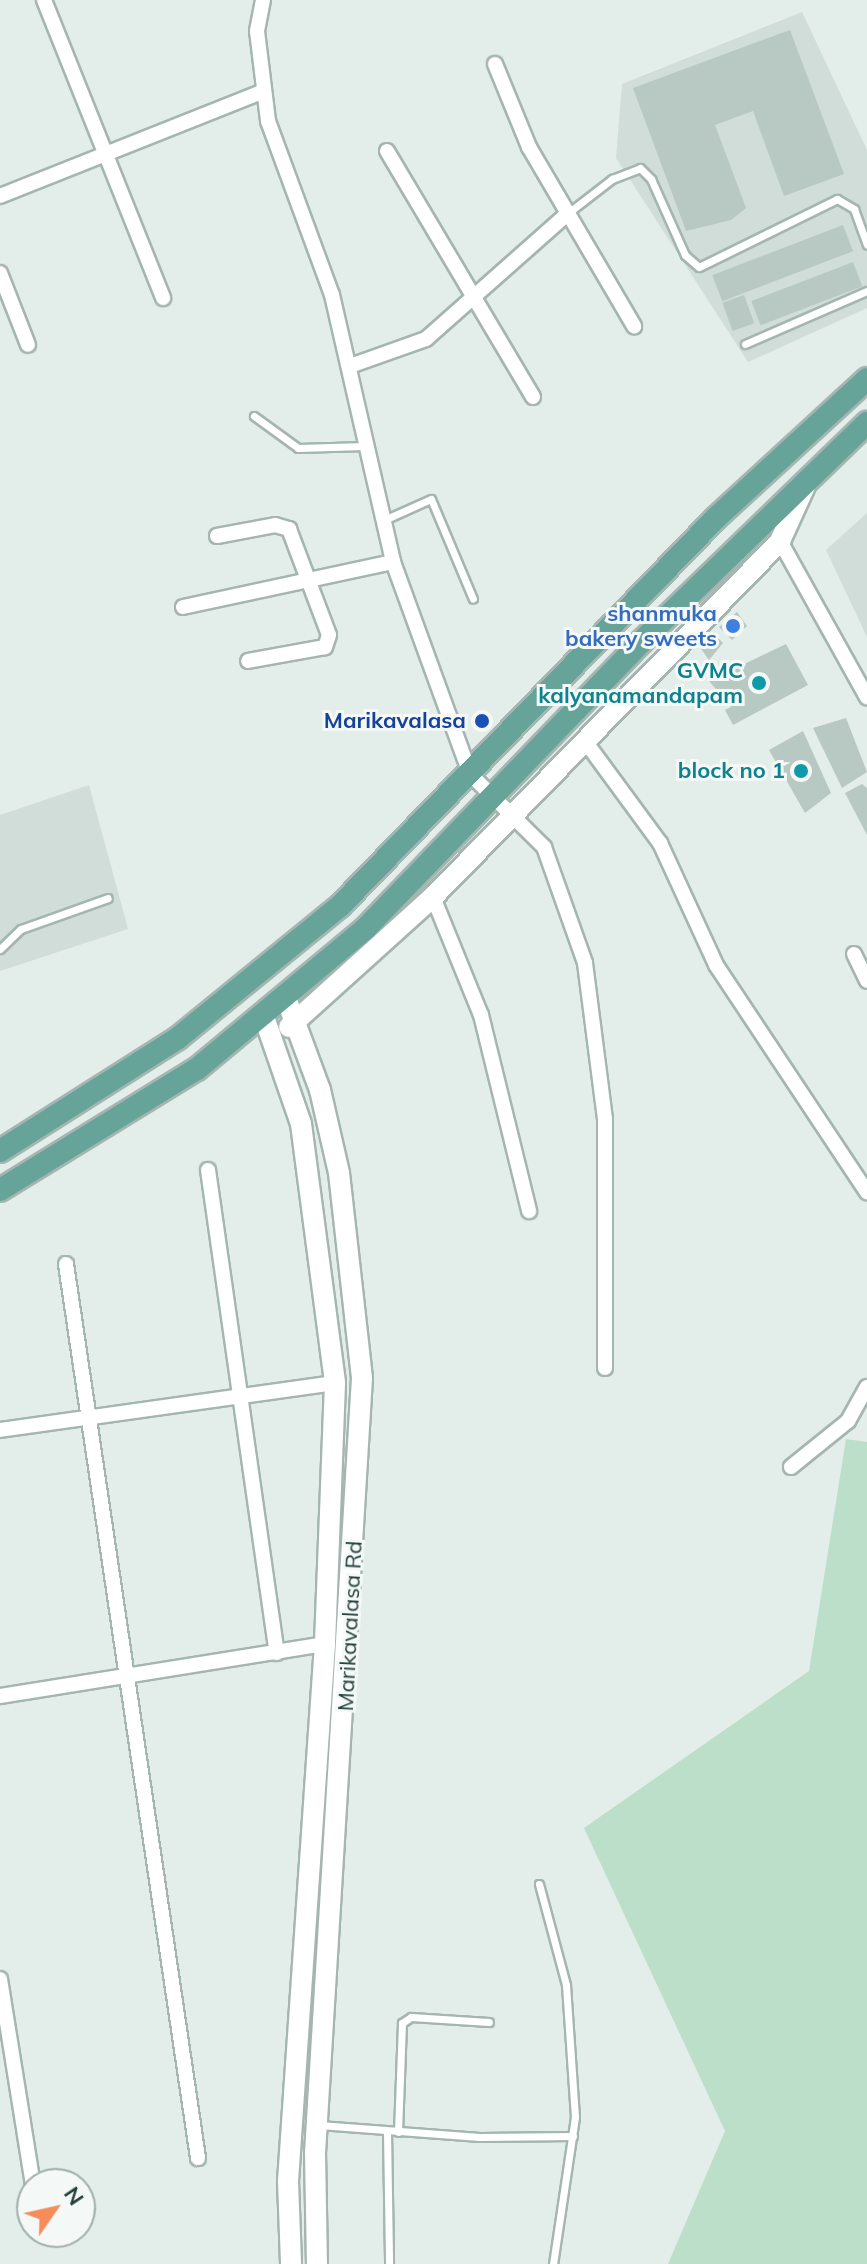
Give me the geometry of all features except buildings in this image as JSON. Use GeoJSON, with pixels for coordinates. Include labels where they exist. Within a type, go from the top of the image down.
{"type":"FeatureCollection","features":[{"type":"Feature","properties":{"kind":"main road"},"geometry":{"type":"LineString","coordinates":[[0,1151],[253,982],[340,906],[716,518],[867,379]]}},
{"type":"Feature","properties":{"kind":"main road"},"geometry":{"type":"LineString","coordinates":[[0,1190],[197,1069],[286,998],[412,885],[641,642],[867,423]]}},
{"type":"Feature","properties":{"kind":"street"},"geometry":{"type":"LineString","coordinates":[[44,0],[163,298]]}},
{"type":"Feature","properties":{"kind":"street"},"geometry":{"type":"LineString","coordinates":[[263,0],[257,31],[262,92],[332,295],[393,562],[470,774],[544,847],[585,963],[605,1119],[605,1368]]}},
{"type":"Feature","properties":{"kind":"street"},"geometry":{"type":"LineString","coordinates":[[495,64],[566,215],[634,326]]}},
{"type":"Feature","properties":{"kind":"street"},"geometry":{"type":"LineString","coordinates":[[0,196],[262,92]]}},
{"type":"Feature","properties":{"kind":"street"},"geometry":{"type":"LineString","coordinates":[[387,151],[533,397]]}},
{"type":"Feature","properties":{"kind":"street"},"geometry":{"type":"LineString","coordinates":[[350,366],[418,344],[566,215]]}},
{"type":"Feature","properties":{"kind":"street"},"geometry":{"type":"LineString","coordinates":[[0,273],[28,345]]}},
{"type":"Feature","properties":{"kind":"street"},"geometry":{"type":"LineString","coordinates":[[276,1038],[433,897],[780,541],[808,478]]}},
{"type":"Feature","properties":{"kind":"street"},"geometry":{"type":"LineString","coordinates":[[217,536],[283,525],[310,582],[329,641],[248,661]]}},
{"type":"Feature","properties":{"kind":"street"},"geometry":{"type":"LineString","coordinates":[[780,541],[860,668],[867,697]]}},
{"type":"Feature","properties":{"kind":"street"},"geometry":{"type":"LineString","coordinates":[[183,607],[393,562]]}},
{"type":"Feature","properties":{"kind":"street"},"geometry":{"type":"LineString","coordinates":[[585,741],[660,843],[716,965],[867,1192]]}},
{"type":"Feature","properties":{"kind":"street"},"geometry":{"type":"LineString","coordinates":[[433,897],[481,1015],[529,1211]]}},
{"type":"Feature","properties":{"kind":"street"},"geometry":{"type":"LineString","coordinates":[[854,954],[867,981]]}},
{"type":"Feature","properties":{"kind":"street","name":"Marikavalasa Rd"},"geometry":{"type":"LineString","coordinates":[[286,998],[296,1020],[339,1173],[362,1378],[317,2125],[317,2264]]}},
{"type":"Feature","properties":{"kind":"street","name":"Marikavalasa Rd"},"geometry":{"type":"LineString","coordinates":[[263,1014],[276,1038],[301,1124],[320,1227],[335,1383],[325,1644],[295,2071],[291,2264]]}},
{"type":"Feature","properties":{"kind":"street"},"geometry":{"type":"LineString","coordinates":[[208,1170],[277,1653]]}},
{"type":"Feature","properties":{"kind":"street"},"geometry":{"type":"LineString","coordinates":[[66,1264],[124,1677],[198,2158]]}},
{"type":"Feature","properties":{"kind":"street"},"geometry":{"type":"LineString","coordinates":[[0,1430],[87,1415],[335,1383]]}},
{"type":"Feature","properties":{"kind":"street"},"geometry":{"type":"LineString","coordinates":[[791,1467],[831,1439],[867,1387]]}},
{"type":"Feature","properties":{"kind":"street"},"geometry":{"type":"LineString","coordinates":[[0,1696],[325,1644]]}},
{"type":"Feature","properties":{"kind":"street"},"geometry":{"type":"LineString","coordinates":[[0,1979],[30,2168]]}},
{"type":"Feature","properties":{"kind":"street"},"geometry":{"type":"LineString","coordinates":[[295,2071],[320,2073]]}},
{"type":"Feature","properties":{"kind":"lane"},"geometry":{"type":"LineString","coordinates":[[566,215],[620,174],[640,168],[651,179],[685,255],[699,267],[837,199],[854,209],[867,245]]}},
{"type":"Feature","properties":{"kind":"lane"},"geometry":{"type":"LineString","coordinates":[[745,344],[867,291]]}},
{"type":"Feature","properties":{"kind":"lane"},"geometry":{"type":"LineString","coordinates":[[254,416],[298,448],[365,446]]}},
{"type":"Feature","properties":{"kind":"lane"},"geometry":{"type":"LineString","coordinates":[[382,521],[431,499],[473,599]]}},
{"type":"Feature","properties":{"kind":"lane"},"geometry":{"type":"LineString","coordinates":[[0,949],[21,929],[108,898]]}},
{"type":"Feature","properties":{"kind":"lane"},"geometry":{"type":"LineString","coordinates":[[539,1884],[566,1985],[573,2136],[553,2264]]}},
{"type":"Feature","properties":{"kind":"lane"},"geometry":{"type":"LineString","coordinates":[[398,2132],[402,2023],[411,2017],[489,2022]]}},
{"type":"Feature","properties":{"kind":"lane"},"geometry":{"type":"LineString","coordinates":[[317,2125],[398,2132],[573,2136]]}},
{"type":"Feature","properties":{"kind":"lane"},"geometry":{"type":"LineString","coordinates":[[387,2131],[389,2264]]}},
{"type":"Feature","properties":{"kind":"shaded area"},"geometry":{"type":"Polygon","coordinates":[[[802,12],[867,150],[867,308],[748,362],[616,158],[622,84],[802,12]]]}},
{"type":"Feature","properties":{"kind":"shaded area"},"geometry":{"type":"Polygon","coordinates":[[[867,513],[867,637],[826,550],[867,513]]]}},
{"type":"Feature","properties":{"kind":"shaded area"},"geometry":{"type":"Polygon","coordinates":[[[89,785],[128,929],[0,971],[0,815],[89,785]]]}},
{"type":"Feature","properties":{"kind":"green space"},"geometry":{"type":"Polygon","coordinates":[[[846,1439],[867,1442],[867,2264],[668,2264],[725,2131],[584,1828],[809,1671],[846,1439]]]}},
{"type":"Feature","properties":{"kind":"place","name":"shanmuka bakery sweets"},"geometry":{"type":"Point","coordinates":[733,626]}},
{"type":"Feature","properties":{"kind":"place","name":"GVMC kalyanamandapam"},"geometry":{"type":"Point","coordinates":[759,683]}},
{"type":"Feature","properties":{"kind":"place","name":"Marikavalasa"},"geometry":{"type":"Point","coordinates":[482,721]}},
{"type":"Feature","properties":{"kind":"place","name":"block no 1"},"geometry":{"type":"Point","coordinates":[801,771]}}]}
